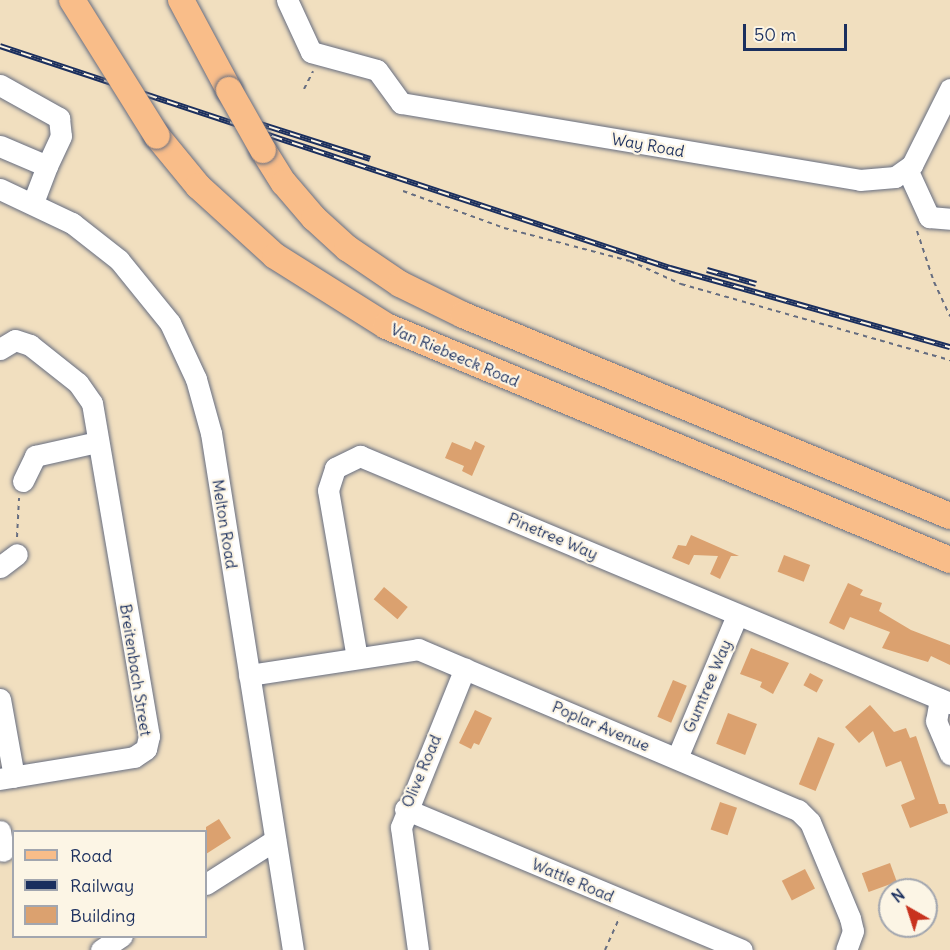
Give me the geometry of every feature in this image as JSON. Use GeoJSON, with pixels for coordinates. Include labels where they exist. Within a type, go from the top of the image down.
{"type":"FeatureCollection","features":[{"type":"Feature","properties":{"kind":"main road","name":"Van Riebeeck Road"},"geometry":{"type":"LineString","coordinates":[[72,0],[157,136],[198,186],[267,250],[318,286],[386,326],[950,560]]}},
{"type":"Feature","properties":{"kind":"main road"},"geometry":{"type":"LineString","coordinates":[[181,0],[229,90],[284,183],[314,218],[347,248],[400,284],[463,315],[950,516]]}},
{"type":"Feature","properties":{"kind":"street"},"geometry":{"type":"LineString","coordinates":[[287,0],[314,53]]}},
{"type":"Feature","properties":{"kind":"street","name":"Way Road"},"geometry":{"type":"LineString","coordinates":[[314,53],[377,70],[401,103],[861,180],[901,173]]}},
{"type":"Feature","properties":{"kind":"street"},"geometry":{"type":"LineString","coordinates":[[0,85],[59,118],[61,136],[33,202]]}},
{"type":"Feature","properties":{"kind":"street"},"geometry":{"type":"LineString","coordinates":[[950,89],[920,153],[901,173],[929,217],[950,219]]}},
{"type":"Feature","properties":{"kind":"street"},"geometry":{"type":"LineString","coordinates":[[0,146],[47,166]]}},
{"type":"Feature","properties":{"kind":"street","name":"Melton Road"},"geometry":{"type":"LineString","coordinates":[[0,189],[33,202],[90,235],[125,266],[158,305],[189,360],[211,433],[293,950]]}},
{"type":"Feature","properties":{"kind":"street","name":"Breitenbach Street"},"geometry":{"type":"LineString","coordinates":[[0,349],[8,342],[23,342],[78,382],[92,403],[148,743],[134,757],[7,778]]}},
{"type":"Feature","properties":{"kind":"street"},"geometry":{"type":"LineString","coordinates":[[23,481],[35,456],[97,442]]}},
{"type":"Feature","properties":{"kind":"street","name":"Pinetree Way"},"geometry":{"type":"LineString","coordinates":[[357,658],[328,490],[335,468],[354,457],[370,458],[945,701]]}},
{"type":"Feature","properties":{"kind":"street"},"geometry":{"type":"LineString","coordinates":[[0,567],[18,554]]}},
{"type":"Feature","properties":{"kind":"street","name":"Gumtree Way"},"geometry":{"type":"LineString","coordinates":[[677,758],[737,615]]}},
{"type":"Feature","properties":{"kind":"street","name":"Poplar Avenue"},"geometry":{"type":"LineString","coordinates":[[249,675],[418,649],[806,815],[850,918],[853,931],[846,950]]}},
{"type":"Feature","properties":{"kind":"street","name":"Olive Road"},"geometry":{"type":"LineString","coordinates":[[418,950],[400,836],[405,809],[465,668]]}},
{"type":"Feature","properties":{"kind":"street"},"geometry":{"type":"LineString","coordinates":[[0,699],[7,778]]}},
{"type":"Feature","properties":{"kind":"street"},"geometry":{"type":"LineString","coordinates":[[945,701],[936,721],[950,754]]}},
{"type":"Feature","properties":{"kind":"street","name":"Wattle Road"},"geometry":{"type":"LineString","coordinates":[[405,809],[742,950]]}},
{"type":"Feature","properties":{"kind":"street"},"geometry":{"type":"LineString","coordinates":[[207,883],[275,840]]}},
{"type":"Feature","properties":{"kind":"street"},"geometry":{"type":"LineString","coordinates":[[101,950],[119,938]]}},
{"type":"Feature","properties":{"kind":"path"},"geometry":{"type":"LineString","coordinates":[[303,89],[313,75],[314,53]]}},
{"type":"Feature","properties":{"kind":"path"},"geometry":{"type":"LineString","coordinates":[[403,190],[504,228],[630,261],[691,287],[950,360]]}},
{"type":"Feature","properties":{"kind":"path"},"geometry":{"type":"LineString","coordinates":[[916,228],[950,317]]}},
{"type":"Feature","properties":{"kind":"path"},"geometry":{"type":"LineString","coordinates":[[18,554],[23,481]]}},
{"type":"Feature","properties":{"kind":"path"},"geometry":{"type":"LineString","coordinates":[[605,950],[626,902]]}},
{"type":"Feature","properties":{"kind":"building"},"geometry":{"type":"Polygon","coordinates":[[[475,441],[485,446],[472,476],[462,471],[464,466],[445,458],[452,442],[471,450],[475,441]]]}},
{"type":"Feature","properties":{"kind":"building"},"geometry":{"type":"Polygon","coordinates":[[[691,535],[739,556],[731,556],[720,579],[710,574],[718,556],[694,555],[689,565],[672,558],[678,545],[686,546],[691,535]]]}},
{"type":"Feature","properties":{"kind":"building"},"geometry":{"type":"Polygon","coordinates":[[[784,555],[810,565],[804,582],[778,572],[784,555]]]}},
{"type":"Feature","properties":{"kind":"building"},"geometry":{"type":"Polygon","coordinates":[[[848,583],[863,590],[860,595],[882,603],[879,611],[911,630],[950,645],[950,665],[931,656],[928,662],[882,648],[890,632],[850,617],[844,630],[829,623],[848,583]]]}},
{"type":"Feature","properties":{"kind":"building"},"geometry":{"type":"Polygon","coordinates":[[[384,587],[408,607],[397,619],[374,599],[384,587]]]}},
{"type":"Feature","properties":{"kind":"building"},"geometry":{"type":"Polygon","coordinates":[[[751,648],[789,663],[773,694],[760,687],[762,682],[740,674],[751,648]]]}},
{"type":"Feature","properties":{"kind":"building"},"geometry":{"type":"Polygon","coordinates":[[[810,673],[823,680],[817,692],[803,685],[810,673]]]}},
{"type":"Feature","properties":{"kind":"building"},"geometry":{"type":"Polygon","coordinates":[[[673,680],[687,686],[671,723],[657,717],[673,680]]]}},
{"type":"Feature","properties":{"kind":"building"},"geometry":{"type":"Polygon","coordinates":[[[870,705],[894,732],[906,728],[910,738],[916,736],[939,804],[945,804],[948,813],[910,828],[901,805],[915,799],[901,761],[886,767],[873,731],[859,743],[845,727],[870,705]]]}},
{"type":"Feature","properties":{"kind":"building"},"geometry":{"type":"Polygon","coordinates":[[[475,710],[492,718],[479,745],[474,743],[471,749],[459,743],[475,710]]]}},
{"type":"Feature","properties":{"kind":"building"},"geometry":{"type":"Polygon","coordinates":[[[728,713],[757,724],[745,755],[716,744],[728,713]]]}},
{"type":"Feature","properties":{"kind":"building"},"geometry":{"type":"Polygon","coordinates":[[[818,737],[835,744],[816,791],[799,784],[818,737]]]}},
{"type":"Feature","properties":{"kind":"building"},"geometry":{"type":"Polygon","coordinates":[[[720,802],[737,808],[728,835],[711,829],[720,802]]]}},
{"type":"Feature","properties":{"kind":"building"},"geometry":{"type":"Polygon","coordinates":[[[219,819],[231,838],[207,853],[206,827],[219,819]]]}},
{"type":"Feature","properties":{"kind":"building"},"geometry":{"type":"Polygon","coordinates":[[[890,863],[895,878],[878,878],[878,889],[869,892],[862,873],[890,863]]]}},
{"type":"Feature","properties":{"kind":"building"},"geometry":{"type":"Polygon","coordinates":[[[805,869],[815,889],[792,900],[782,881],[805,869]]]}},
{"type":"Feature","properties":{"kind":"railway"},"geometry":{"type":"LineString","coordinates":[[0,46],[670,268],[950,347]]}},
{"type":"Feature","properties":{"kind":"railway"},"geometry":{"type":"LineString","coordinates":[[248,120],[370,159]]}},
{"type":"Feature","properties":{"kind":"railway"},"geometry":{"type":"LineString","coordinates":[[707,270],[756,284]]}}]}
